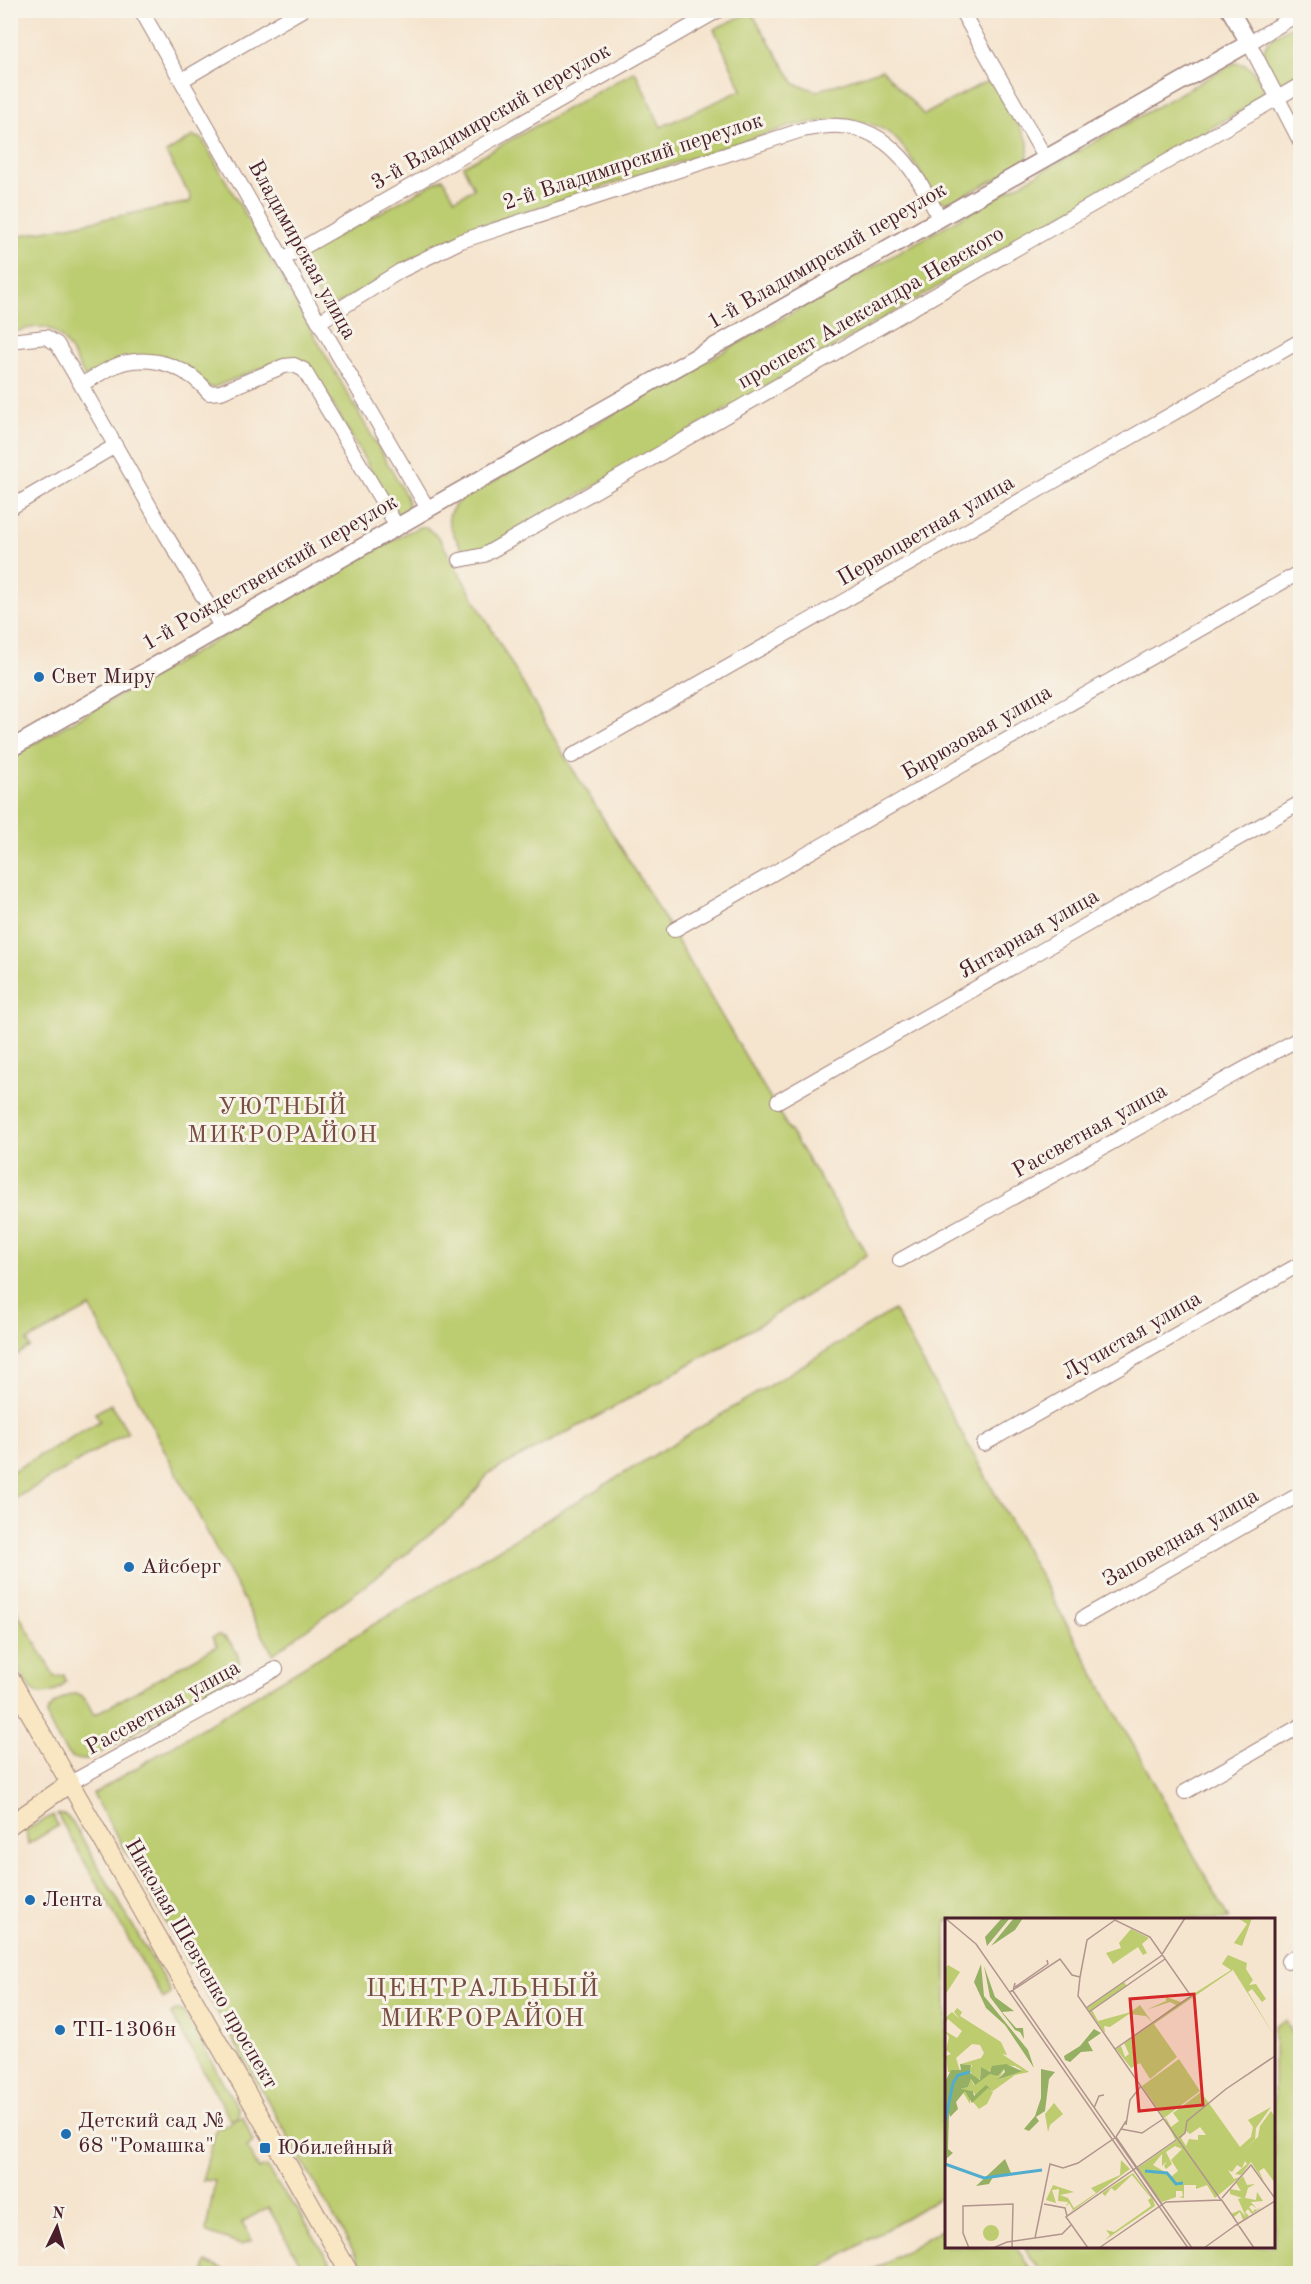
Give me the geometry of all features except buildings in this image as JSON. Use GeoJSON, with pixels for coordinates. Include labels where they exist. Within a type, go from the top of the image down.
{"type":"FeatureCollection","features":[{"type":"Feature","properties":{"kind":"main road","name":"Николая Шевченко проспект"},"geometry":{"type":"LineString","coordinates":[[10,1678],[350,2274]]}},
{"type":"Feature","properties":{"kind":"main road"},"geometry":{"type":"LineString","coordinates":[[10,1826],[70,1783]]}},
{"type":"Feature","properties":{"kind":"street","name":"Владимирская улица"},"geometry":{"type":"LineString","coordinates":[[141,10],[428,509]]}},
{"type":"Feature","properties":{"kind":"street"},"geometry":{"type":"LineString","coordinates":[[182,80],[302,10]]}},
{"type":"Feature","properties":{"kind":"street"},"geometry":{"type":"LineString","coordinates":[[961,10],[1046,159]]}},
{"type":"Feature","properties":{"kind":"street"},"geometry":{"type":"LineString","coordinates":[[1230,10],[1300,141]]}},
{"type":"Feature","properties":{"kind":"street","name":"3-й Владимирский переулок"},"geometry":{"type":"LineString","coordinates":[[283,259],[717,11]]}},
{"type":"Feature","properties":{"kind":"street"},"geometry":{"type":"LineString","coordinates":[[1248,43],[1300,13]]}},
{"type":"Feature","properties":{"kind":"street","name":"1-й Владимирский переулок"},"geometry":{"type":"LineString","coordinates":[[428,509],[1248,43]]}},
{"type":"Feature","properties":{"kind":"street","name":"проспект Александра Невского"},"geometry":{"type":"LineString","coordinates":[[460,560],[484,555],[1300,85]]}},
{"type":"Feature","properties":{"kind":"street","name":"2-й Владимирский переулок"},"geometry":{"type":"LineString","coordinates":[[319,322],[400,271],[461,241],[802,130],[839,126],[866,131],[890,144],[903,158],[929,197],[939,218]]}},
{"type":"Feature","properties":{"kind":"street"},"geometry":{"type":"LineString","coordinates":[[10,341],[46,337],[57,344],[222,628]]}},
{"type":"Feature","properties":{"kind":"street","name":"Первоцветная улица"},"geometry":{"type":"LineString","coordinates":[[572,756],[1300,341]]}},
{"type":"Feature","properties":{"kind":"street"},"geometry":{"type":"LineString","coordinates":[[81,385],[125,362],[146,360],[188,372],[209,393],[221,392],[284,366],[294,365],[304,370],[398,528]]}},
{"type":"Feature","properties":{"kind":"street"},"geometry":{"type":"LineString","coordinates":[[10,508],[115,446]]}},
{"type":"Feature","properties":{"kind":"street","name":"1-й Рождественский переулок"},"geometry":{"type":"LineString","coordinates":[[10,749],[428,509]]}},
{"type":"Feature","properties":{"kind":"street","name":"Бирюзовая улица"},"geometry":{"type":"LineString","coordinates":[[674,930],[1300,572]]}},
{"type":"Feature","properties":{"kind":"street","name":"Янтарная улица"},"geometry":{"type":"LineString","coordinates":[[777,1101],[1300,803]]}},
{"type":"Feature","properties":{"kind":"street","name":"Рассветная улица"},"geometry":{"type":"LineString","coordinates":[[900,1260],[1300,1038]]}},
{"type":"Feature","properties":{"kind":"street","name":"Лучистая улица"},"geometry":{"type":"LineString","coordinates":[[984,1444],[1300,1264]]}},
{"type":"Feature","properties":{"kind":"street","name":"Заповедная улица"},"geometry":{"type":"LineString","coordinates":[[1083,1618],[1300,1494]]}},
{"type":"Feature","properties":{"kind":"street","name":"Рассветная улица"},"geometry":{"type":"LineString","coordinates":[[70,1783],[276,1669]]}},
{"type":"Feature","properties":{"kind":"street"},"geometry":{"type":"LineString","coordinates":[[1185,1792],[1300,1726]]}},
{"type":"Feature","properties":{"kind":"green space"},"geometry":{"type":"Polygon","coordinates":[[[751,12],[795,84],[817,91],[882,69],[924,115],[992,80],[1028,141],[1028,155],[1023,165],[953,201],[942,202],[934,195],[903,147],[887,132],[875,126],[847,120],[791,126],[476,228],[412,259],[339,304],[330,306],[325,303],[311,285],[300,258],[306,253],[443,178],[455,199],[474,189],[463,166],[635,71],[661,127],[742,90],[714,29],[751,12]]]}},
{"type":"Feature","properties":{"kind":"green space"},"geometry":{"type":"Polygon","coordinates":[[[1300,22],[1300,80],[1280,88],[1267,68],[1264,58],[1266,44],[1277,34],[1300,22]]]}},
{"type":"Feature","properties":{"kind":"green space"},"geometry":{"type":"Polygon","coordinates":[[[1234,63],[1245,65],[1253,71],[1264,89],[1256,102],[486,549],[462,549],[449,524],[450,514],[459,501],[1234,63]]]}},
{"type":"Feature","properties":{"kind":"green space"},"geometry":{"type":"Polygon","coordinates":[[[193,136],[202,139],[403,491],[408,504],[405,515],[398,514],[393,508],[322,386],[309,368],[297,359],[284,359],[212,388],[142,357],[85,377],[67,345],[55,332],[39,327],[11,333],[11,263],[15,260],[11,250],[10,222],[18,236],[190,202],[191,197],[166,153],[193,136]]]}},
{"type":"Feature","properties":{"kind":"green space"},"geometry":{"type":"Polygon","coordinates":[[[420,527],[426,527],[439,538],[564,755],[649,893],[788,1128],[867,1254],[841,1274],[757,1326],[596,1417],[489,1473],[461,1509],[394,1564],[273,1654],[90,1307],[27,1341],[30,1347],[11,1359],[10,757],[420,527]]]}},
{"type":"Feature","properties":{"kind":"green space"},"geometry":{"type":"Polygon","coordinates":[[[894,1310],[1228,1918],[945,1918],[945,2195],[812,2273],[366,2273],[93,1794],[894,1310]]]}},
{"type":"Feature","properties":{"kind":"green space"},"geometry":{"type":"Polygon","coordinates":[[[111,1404],[128,1432],[11,1501],[11,1472],[100,1421],[95,1413],[111,1404]]]}},
{"type":"Feature","properties":{"kind":"green space"},"geometry":{"type":"Polygon","coordinates":[[[10,1599],[55,1677],[64,1675],[66,1681],[63,1685],[50,1693],[39,1694],[30,1689],[11,1656],[10,1599]]]}},
{"type":"Feature","properties":{"kind":"green space"},"geometry":{"type":"Polygon","coordinates":[[[219,1635],[229,1641],[236,1652],[239,1664],[236,1675],[87,1760],[75,1759],[67,1752],[47,1717],[49,1710],[57,1703],[67,1696],[78,1694],[86,1700],[94,1715],[217,1646],[212,1637],[219,1635]]]}},
{"type":"Feature","properties":{"kind":"green space"},"geometry":{"type":"Polygon","coordinates":[[[57,1814],[65,1815],[72,1821],[166,1983],[170,1991],[169,1995],[163,1999],[57,1814]]]}},
{"type":"Feature","properties":{"kind":"green space"},"geometry":{"type":"Polygon","coordinates":[[[53,1815],[58,1826],[28,1844],[26,1830],[53,1815]]]}},
{"type":"Feature","properties":{"kind":"green space"},"geometry":{"type":"Polygon","coordinates":[[[177,2010],[184,2012],[238,2109],[238,2117],[231,2120],[171,2014],[177,2010]]]}},
{"type":"Feature","properties":{"kind":"green space"},"geometry":{"type":"Polygon","coordinates":[[[1285,2020],[1300,2048],[1300,2273],[1042,2273],[1025,2248],[1275,2248],[1275,2026],[1285,2020]]]}},
{"type":"Feature","properties":{"kind":"green space"},"geometry":{"type":"Polygon","coordinates":[[[243,2116],[253,2142],[247,2147],[259,2169],[266,2167],[296,2207],[336,2273],[306,2273],[268,2207],[242,2222],[252,2240],[241,2245],[207,2233],[215,2181],[202,2180],[216,2130],[243,2116]]]}},
{"type":"Feature","properties":{"kind":"green space"},"geometry":{"type":"Polygon","coordinates":[[[945,2228],[945,2248],[1017,2248],[1033,2273],[868,2273],[945,2228]]]}},
{"type":"Feature","properties":{"kind":"green space"},"geometry":{"type":"Polygon","coordinates":[[[207,2262],[229,2273],[203,2273],[207,2262]]]}},
{"type":"Feature","properties":{"kind":"place","name":"Свет Миру"},"geometry":{"type":"Point","coordinates":[39,677]}},
{"type":"Feature","properties":{"kind":"place","name":"Айсберг"},"geometry":{"type":"Point","coordinates":[129,1567]}},
{"type":"Feature","properties":{"kind":"place","name":"Лента"},"geometry":{"type":"Point","coordinates":[30,1900]}},
{"type":"Feature","properties":{"kind":"place","name":"ТП-1306н"},"geometry":{"type":"Point","coordinates":[60,2030]}},
{"type":"Feature","properties":{"kind":"place","name":"Детский сад № 68 \"Ромашка\""},"geometry":{"type":"Point","coordinates":[66,2134]}},
{"type":"Feature","properties":{"kind":"place","name":"Юбилейный"},"geometry":{"type":"Point","coordinates":[265,2148]}},
{"type":"Feature","properties":{"kind":"district","name":"УЮТНЫЙ МИКРОРАЙОН"},"geometry":{"type":"Point","coordinates":[283,1122]}},
{"type":"Feature","properties":{"kind":"district","name":"ЦЕНТРАЛЬНЫЙ МИКРОРАЙОН"},"geometry":{"type":"Point","coordinates":[483,2004]}}]}
